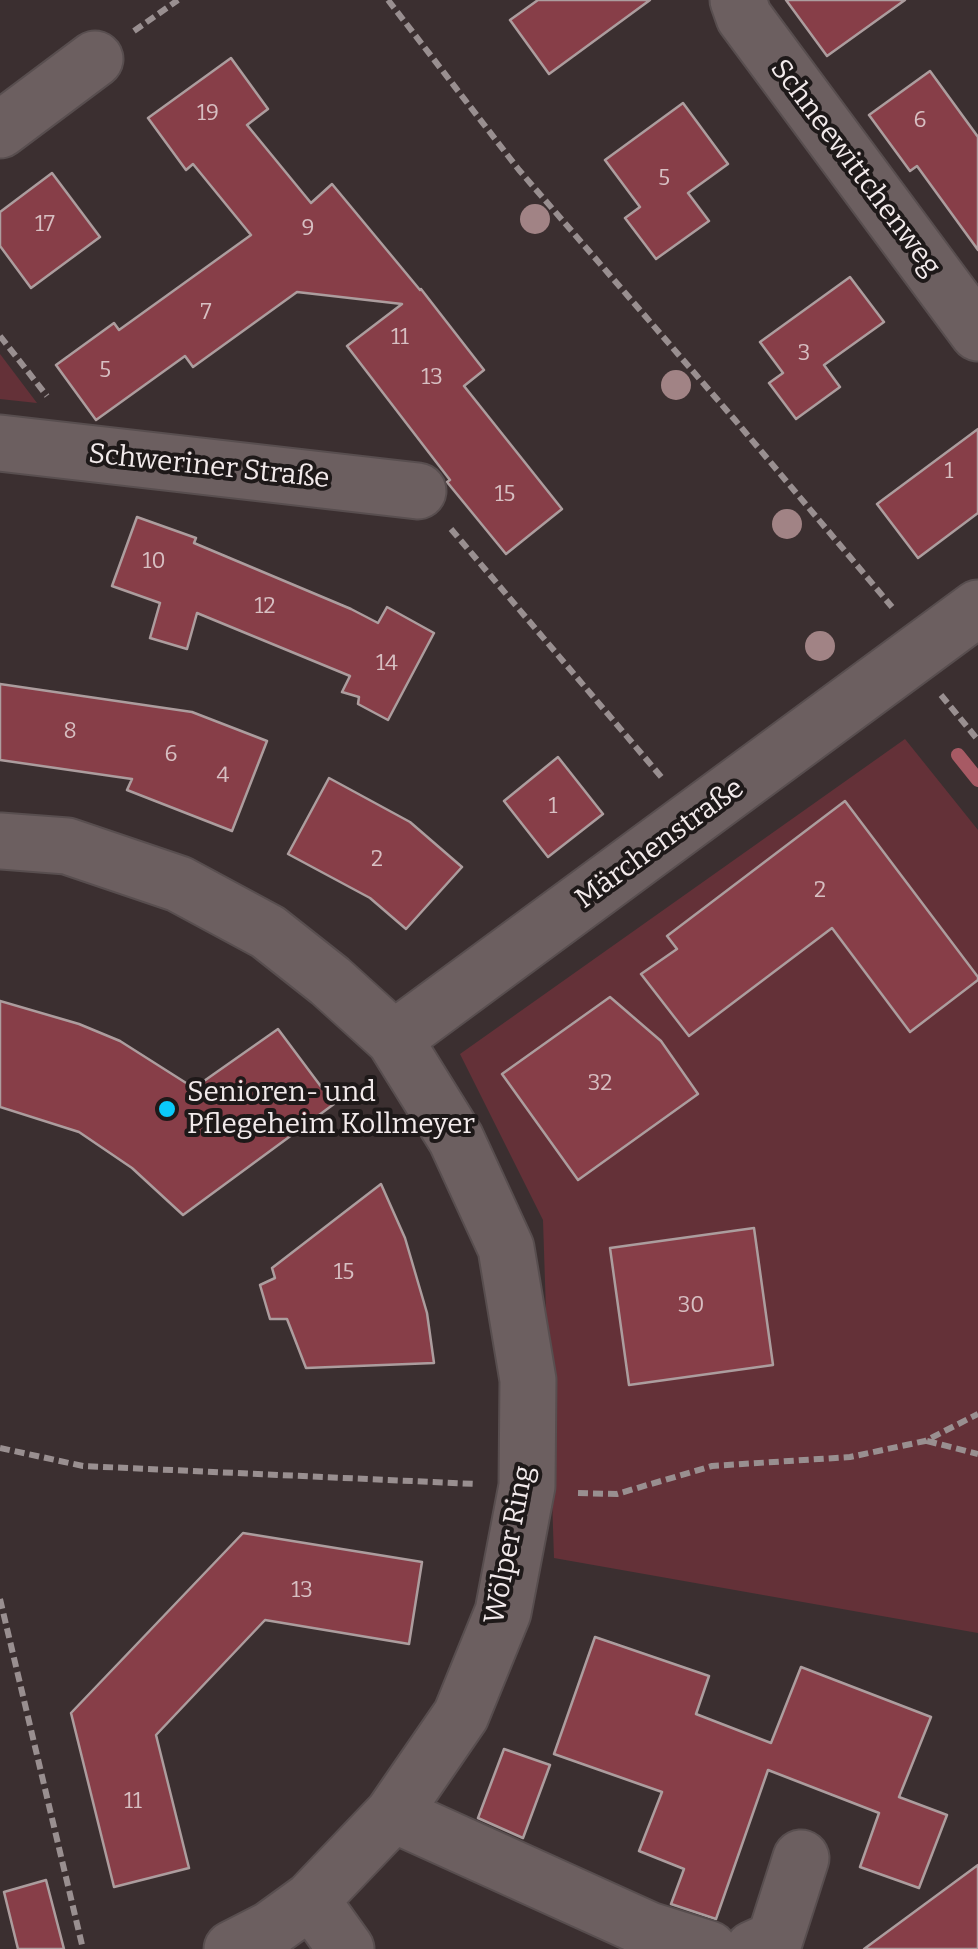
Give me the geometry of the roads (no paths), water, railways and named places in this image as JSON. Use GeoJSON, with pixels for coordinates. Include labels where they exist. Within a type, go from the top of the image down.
{"type":"FeatureCollection","features":[{"type":"Feature","properties":{"kind":"street","name":"Schneewittchenweg"},"geometry":{"type":"LineString","coordinates":[[738,0],[744,17],[978,332]]}},
{"type":"Feature","properties":{"kind":"street"},"geometry":{"type":"LineString","coordinates":[[0,130],[95,60]]}},
{"type":"Feature","properties":{"kind":"street","name":"Schweriner Straße"},"geometry":{"type":"LineString","coordinates":[[0,443],[418,490]]}},
{"type":"Feature","properties":{"kind":"street","name":"Märchenstraße"},"geometry":{"type":"LineString","coordinates":[[394,1039],[978,608]]}},
{"type":"Feature","properties":{"kind":"street","name":"Wölper Ring"},"geometry":{"type":"LineString","coordinates":[[0,842],[67,846],[180,884],[268,932],[330,981],[394,1039],[456,1138],[506,1248],[528,1380],[527,1486],[503,1612],[461,1715],[393,1814],[311,1900],[271,1930],[232,1949]]}},
{"type":"Feature","properties":{"kind":"street"},"geometry":{"type":"LineString","coordinates":[[393,1814],[650,1930],[709,1949]]}},
{"type":"Feature","properties":{"kind":"street"},"geometry":{"type":"LineString","coordinates":[[753,1949],[774,1938],[801,1858]]}},
{"type":"Feature","properties":{"kind":"street"},"geometry":{"type":"LineString","coordinates":[[311,1900],[346,1949]]}},
{"type":"Feature","properties":{"kind":"waterway"},"geometry":{"type":"LineString","coordinates":[[958,755],[978,780]]}},
{"type":"Feature","properties":{"kind":"place","name":"Senioren- und Pflegeheim Kollmeyer"},"geometry":{"type":"Point","coordinates":[167,1109]}}]}
